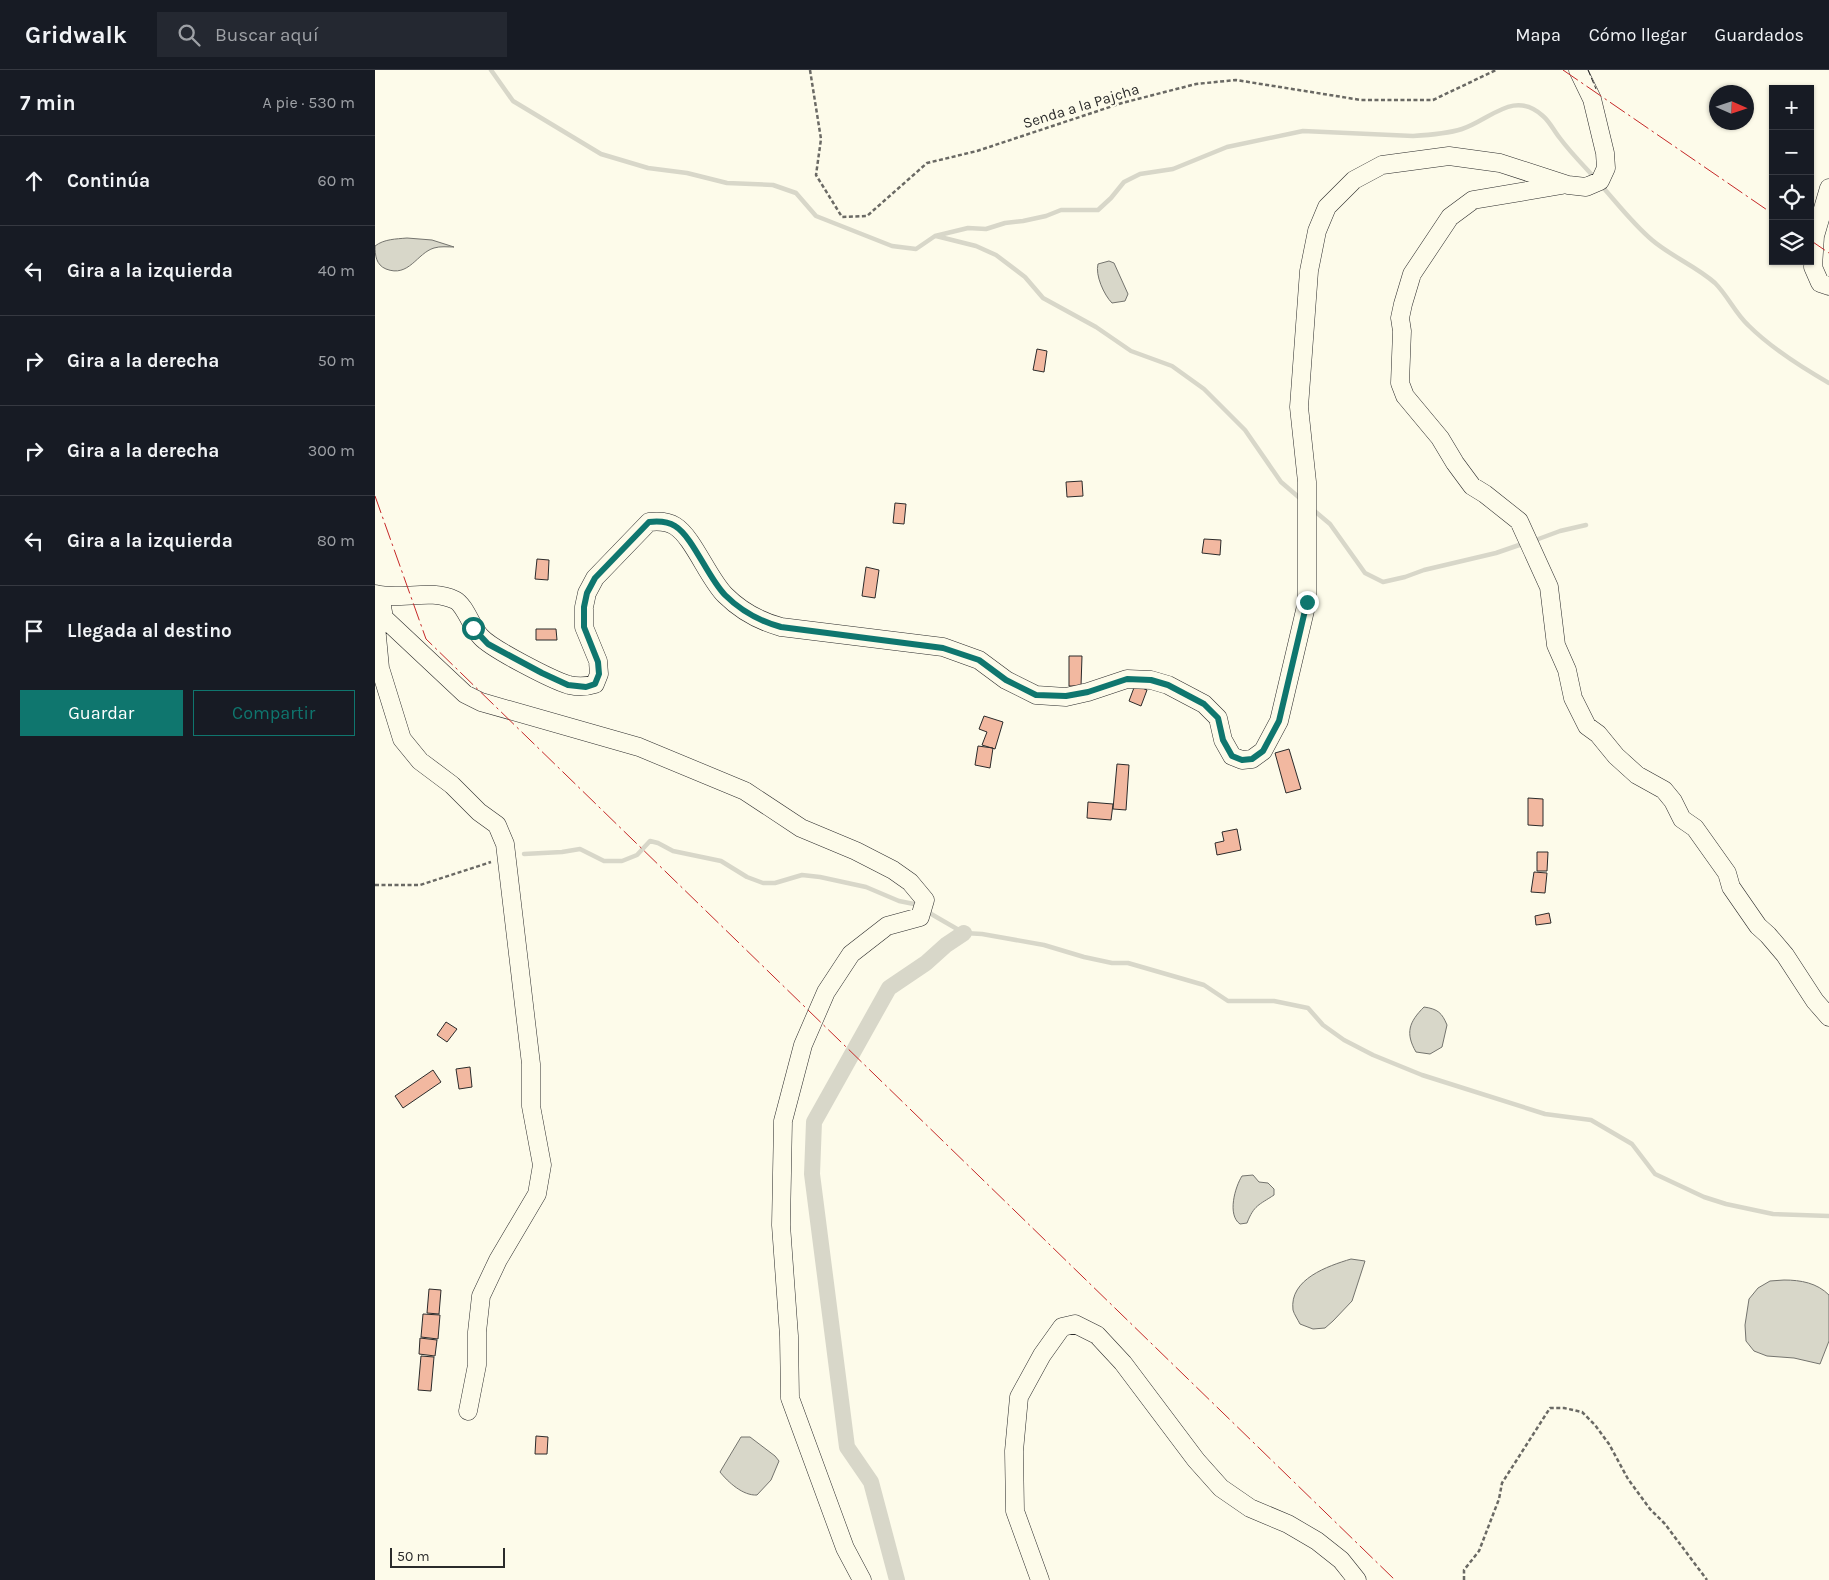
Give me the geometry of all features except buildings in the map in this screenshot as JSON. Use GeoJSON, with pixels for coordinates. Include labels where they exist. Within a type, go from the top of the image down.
{"type":"FeatureCollection","features":[{"type":"Feature","properties":{"kind":"street"},"geometry":{"type":"LineString","coordinates":[[1578,70],[1592,99],[1605,153],[1607,168],[1600,181],[1586,186],[1568,185],[1539,188],[1473,200],[1450,217],[1412,274],[1400,318],[1402,331],[1400,383],[1405,396],[1440,438],[1455,464],[1472,486],[1519,521],[1549,587],[1557,645],[1567,670],[1573,698],[1587,726],[1598,734],[1637,775],[1664,790],[1673,801],[1682,818],[1695,828],[1727,873],[1731,887],[1758,926],[1769,935],[1785,955],[1815,1001],[1829,1017]]}},
{"type":"Feature","properties":{"kind":"street"},"geometry":{"type":"LineString","coordinates":[[377,595],[443,595],[458,601],[473,628],[488,644],[568,685],[586,687],[595,684],[599,674],[598,662],[584,627],[584,607],[587,593],[595,578],[649,522],[662,521],[676,526],[690,542],[708,573],[724,594],[743,611],[762,622],[781,627],[943,648],[979,660],[1006,680],[1036,695],[1066,696],[1088,692],[1127,679],[1151,680],[1168,685],[1204,704],[1218,718],[1223,740],[1232,756],[1242,760],[1252,759],[1263,751],[1279,721],[1307,602],[1307,482],[1299,407],[1309,270],[1317,230],[1327,207],[1354,180],[1382,165],[1449,156],[1500,163],[1568,185]]}},
{"type":"Feature","properties":{"kind":"street"},"geometry":{"type":"LineString","coordinates":[[1829,188],[1815,236],[1813,267],[1820,283],[1829,286]]}},
{"type":"Feature","properties":{"kind":"street"},"geometry":{"type":"LineString","coordinates":[[377,595],[376,626],[380,668],[402,739],[419,761],[451,785],[479,812],[497,825],[505,844],[531,1064],[531,1106],[542,1165],[537,1194],[497,1260],[481,1296],[477,1332],[477,1365],[468,1411]]}},
{"type":"Feature","properties":{"kind":"street"},"geometry":{"type":"LineString","coordinates":[[377,595],[384,618],[465,694],[481,702],[639,747],[745,790],[801,828],[856,851],[893,870],[910,882],[925,900],[920,917],[887,926],[851,954],[826,992],[803,1045],[783,1121],[781,1226],[789,1336],[790,1398],[845,1548],[862,1580]]}},
{"type":"Feature","properties":{"kind":"street"},"geometry":{"type":"LineString","coordinates":[[1040,1580],[1015,1510],[1014,1451],[1019,1398],[1042,1355],[1062,1327],[1075,1324],[1097,1335],[1123,1363],[1196,1460],[1221,1488],[1250,1508],[1288,1524],[1317,1541],[1341,1560],[1357,1580]]}},
{"type":"Feature","properties":{"kind":"path","name":"Senda a la Pajcha"},"geometry":{"type":"LineString","coordinates":[[810,70],[821,139],[816,175],[843,217],[867,216],[927,162],[977,151],[1121,103],[1196,84],[1236,80],[1361,100],[1433,100],[1496,70]]}},
{"type":"Feature","properties":{"kind":"path"},"geometry":{"type":"LineString","coordinates":[[375,885],[421,885],[506,856]]}},
{"type":"Feature","properties":{"kind":"path"},"geometry":{"type":"LineString","coordinates":[[1464,1580],[1464,1570],[1479,1551],[1499,1499],[1502,1483],[1512,1464],[1537,1430],[1550,1408],[1564,1408],[1582,1412],[1595,1424],[1609,1444],[1628,1479],[1707,1580]]}},
{"type":"Feature","properties":{"kind":"shaded area"},"geometry":{"type":"Polygon","coordinates":[[[394,239],[432,240],[454,247],[434,248],[407,268],[401,270],[394,271],[380,265],[376,256],[375,246],[394,239]]]}},
{"type":"Feature","properties":{"kind":"shaded area"},"geometry":{"type":"Polygon","coordinates":[[[1109,261],[1114,263],[1128,294],[1125,301],[1112,303],[1101,285],[1097,269],[1098,264],[1109,261]]]}},
{"type":"Feature","properties":{"kind":"shaded area"},"geometry":{"type":"Polygon","coordinates":[[[1424,1007],[1439,1012],[1447,1025],[1442,1047],[1430,1054],[1416,1052],[1410,1033],[1412,1023],[1424,1007]]]}},
{"type":"Feature","properties":{"kind":"shaded area"},"geometry":{"type":"Polygon","coordinates":[[[1253,1175],[1259,1182],[1268,1183],[1274,1189],[1274,1195],[1255,1209],[1247,1223],[1240,1224],[1236,1220],[1233,1208],[1235,1194],[1242,1176],[1253,1175]]]}},
{"type":"Feature","properties":{"kind":"shaded area"},"geometry":{"type":"Polygon","coordinates":[[[1351,1259],[1365,1261],[1352,1301],[1325,1328],[1313,1329],[1300,1324],[1293,1310],[1293,1299],[1297,1290],[1304,1282],[1321,1270],[1351,1259]]]}},
{"type":"Feature","properties":{"kind":"shaded area"},"geometry":{"type":"Polygon","coordinates":[[[1784,1280],[1808,1283],[1829,1295],[1829,1341],[1820,1364],[1794,1358],[1767,1356],[1754,1351],[1746,1341],[1745,1325],[1749,1299],[1758,1288],[1770,1281],[1784,1280]]]}},
{"type":"Feature","properties":{"kind":"shaded area"},"geometry":{"type":"Polygon","coordinates":[[[741,1437],[750,1437],[779,1461],[771,1480],[757,1495],[741,1491],[720,1472],[741,1437]]]}},
{"type":"Feature","properties":{"kind":"waterway"},"geometry":{"type":"LineString","coordinates":[[491,70],[513,101],[601,154],[648,168],[687,173],[727,183],[773,185],[796,193],[816,216],[892,246],[916,249],[935,236],[968,228],[986,229],[1005,223],[1046,216],[1061,210],[1098,210],[1124,182],[1140,174],[1173,169],[1227,147],[1303,131],[1413,136],[1432,135],[1462,129],[1512,106],[1522,105],[1532,108],[1543,116],[1595,178]]}},
{"type":"Feature","properties":{"kind":"waterway"},"geometry":{"type":"LineString","coordinates":[[1600,184],[1645,234],[1668,252],[1715,283],[1743,320],[1766,342],[1829,383]]}},
{"type":"Feature","properties":{"kind":"waterway"},"geometry":{"type":"LineString","coordinates":[[936,236],[976,246],[996,255],[1025,277],[1043,298],[1096,327],[1131,351],[1172,366],[1204,389],[1245,430],[1281,482],[1302,500]]}},
{"type":"Feature","properties":{"kind":"waterway"},"geometry":{"type":"LineString","coordinates":[[1311,508],[1330,524],[1365,573],[1383,582],[1496,553],[1525,543]]}},
{"type":"Feature","properties":{"kind":"waterway"},"geometry":{"type":"LineString","coordinates":[[1533,541],[1560,531],[1586,525]]}},
{"type":"Feature","properties":{"kind":"waterway"},"geometry":{"type":"LineString","coordinates":[[524,854],[580,849],[604,861],[622,861],[637,855],[650,841],[673,851],[721,861],[747,877],[763,883],[775,883],[802,875],[820,877],[866,887],[919,907]]}},
{"type":"Feature","properties":{"kind":"waterway"},"geometry":{"type":"LineString","coordinates":[[926,911],[964,933],[982,934],[1044,945],[1112,963],[1128,963],[1204,985],[1228,1001],[1274,1001],[1308,1008],[1323,1025],[1344,1040],[1373,1055],[1422,1075],[1545,1114],[1591,1120],[1632,1144],[1655,1174],[1704,1197],[1726,1204],[1773,1214],[1829,1216]]}},
{"type":"Feature","properties":{"kind":"waterway"},"geometry":{"type":"LineString","coordinates":[[897,1580],[871,1482],[847,1447],[812,1174],[814,1122],[889,988],[926,963],[946,945],[964,933]]}},
{"type":"Feature","properties":{"kind":"fence"},"geometry":{"type":"LineString","coordinates":[[1588,70],[1596,89]]}},
{"type":"Feature","properties":{"kind":"power"},"geometry":{"type":"LineString","coordinates":[[1563,70],[1769,211]]}},
{"type":"Feature","properties":{"kind":"power"},"geometry":{"type":"LineString","coordinates":[[1814,243],[1829,253]]}},
{"type":"Feature","properties":{"kind":"power"},"geometry":{"type":"LineString","coordinates":[[375,496],[426,639],[1395,1580]]}},
{"type":"Feature","properties":{"kind":"route"},"geometry":{"type":"LineString","coordinates":[[473,628],[488,644],[568,685],[586,687],[595,684],[599,674],[598,662],[584,627],[584,607],[587,593],[595,578],[649,522],[662,521],[676,526],[690,542],[708,573],[724,594],[743,611],[762,622],[781,627],[943,648],[979,660],[1006,680],[1036,695],[1066,696],[1088,692],[1127,679],[1151,680],[1168,685],[1204,704],[1218,718],[1223,740],[1232,756],[1242,760],[1252,759],[1263,751],[1279,721],[1307,602]]}}]}
